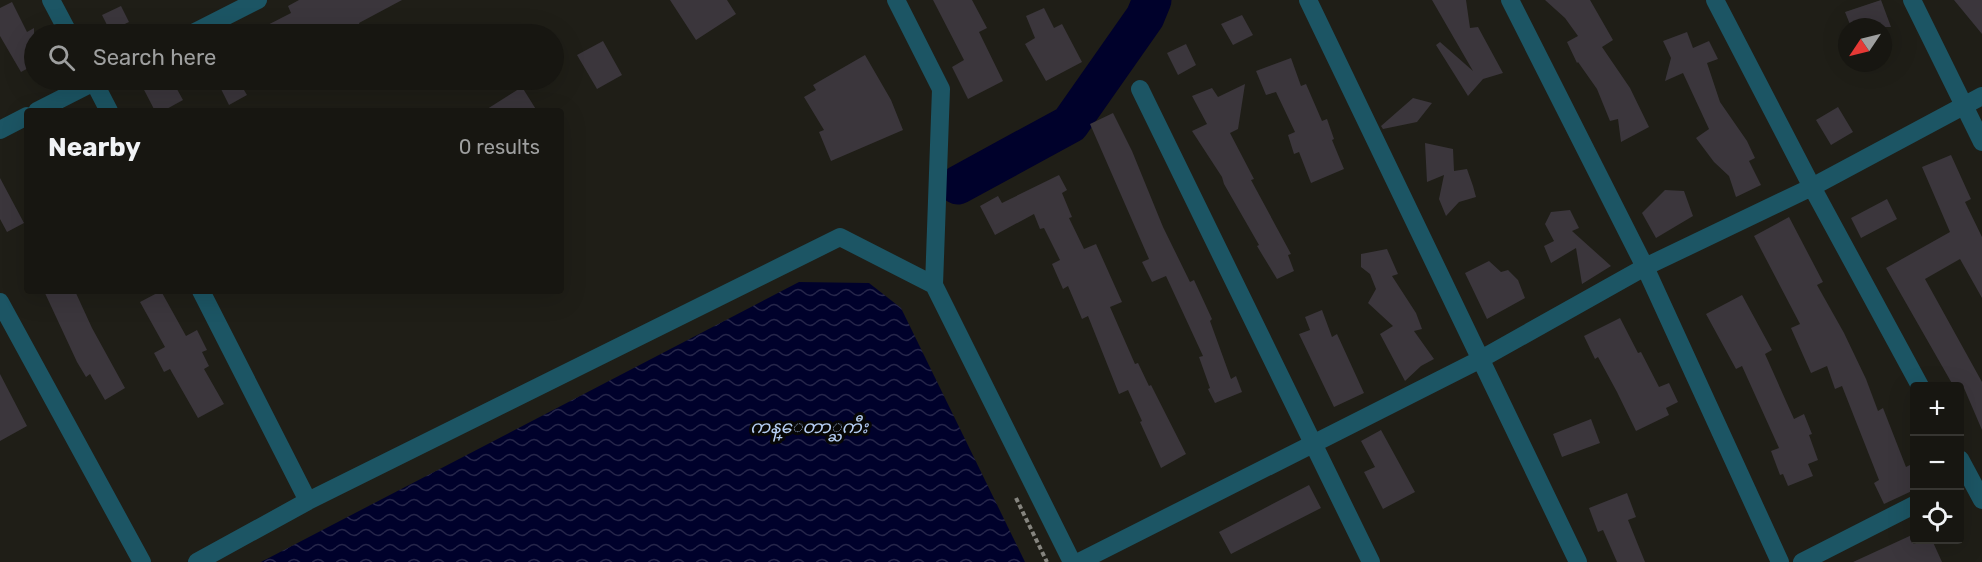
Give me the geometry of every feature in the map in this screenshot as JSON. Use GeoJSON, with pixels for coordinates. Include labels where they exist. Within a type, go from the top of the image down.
{"type":"FeatureCollection","features":[{"type":"Feature","properties":{"kind":"street"},"geometry":{"type":"LineString","coordinates":[[51,0],[64,24]]}},
{"type":"Feature","properties":{"kind":"street"},"geometry":{"type":"LineString","coordinates":[[210,24],[259,0]]}},
{"type":"Feature","properties":{"kind":"street"},"geometry":{"type":"LineString","coordinates":[[896,0],[941,89],[934,285],[1072,562]]}},
{"type":"Feature","properties":{"kind":"street"},"geometry":{"type":"LineString","coordinates":[[1308,0],[1578,562]]}},
{"type":"Feature","properties":{"kind":"street"},"geometry":{"type":"LineString","coordinates":[[1510,0],[1646,267],[1780,562]]}},
{"type":"Feature","properties":{"kind":"street"},"geometry":{"type":"LineString","coordinates":[[1715,0],[1917,382]]}},
{"type":"Feature","properties":{"kind":"street"},"geometry":{"type":"LineString","coordinates":[[1912,0],[1982,142]]}},
{"type":"Feature","properties":{"kind":"street"},"geometry":{"type":"LineString","coordinates":[[1140,89],[1371,562]]}},
{"type":"Feature","properties":{"kind":"street"},"geometry":{"type":"LineString","coordinates":[[43,108],[77,90]]}},
{"type":"Feature","properties":{"kind":"street"},"geometry":{"type":"LineString","coordinates":[[100,90],[108,108]]}},
{"type":"Feature","properties":{"kind":"street"},"geometry":{"type":"LineString","coordinates":[[1079,562],[1481,359],[1646,267],[1812,187],[1982,96]]}},
{"type":"Feature","properties":{"kind":"street"},"geometry":{"type":"LineString","coordinates":[[0,130],[24,118]]}},
{"type":"Feature","properties":{"kind":"street"},"geometry":{"type":"LineString","coordinates":[[197,562],[308,501],[840,237],[934,285]]}},
{"type":"Feature","properties":{"kind":"street"},"geometry":{"type":"LineString","coordinates":[[203,294],[308,501]]}},
{"type":"Feature","properties":{"kind":"street"},"geometry":{"type":"LineString","coordinates":[[0,302],[142,562]]}},
{"type":"Feature","properties":{"kind":"street"},"geometry":{"type":"LineString","coordinates":[[1970,477],[1982,500]]}},
{"type":"Feature","properties":{"kind":"street"},"geometry":{"type":"LineString","coordinates":[[1802,562],[1910,507]]}},
{"type":"Feature","properties":{"kind":"water","name":"ကန္ေတာ္ႀကီး"},"geometry":{"type":"Polygon","coordinates":[[[799,282],[869,283],[901,308],[1025,562],[261,562],[799,282]]]}},
{"type":"Feature","properties":{"kind":"building"},"geometry":{"type":"Polygon","coordinates":[[[299,0],[402,0],[359,24],[270,24],[291,13],[288,6],[299,0]]]}},
{"type":"Feature","properties":{"kind":"building"},"geometry":{"type":"Polygon","coordinates":[[[670,0],[727,0],[736,14],[696,40],[670,0]]]}},
{"type":"Feature","properties":{"kind":"building"},"geometry":{"type":"Polygon","coordinates":[[[933,0],[972,0],[987,28],[979,32],[1003,81],[968,99],[952,67],[964,60],[933,0]]]}},
{"type":"Feature","properties":{"kind":"building"},"geometry":{"type":"Polygon","coordinates":[[[1432,0],[1466,0],[1470,28],[1478,27],[1503,73],[1483,79],[1468,96],[1436,45],[1440,42],[1473,71],[1432,0]]]}},
{"type":"Feature","properties":{"kind":"building"},"geometry":{"type":"Polygon","coordinates":[[[1545,0],[1590,0],[1613,40],[1602,47],[1630,88],[1649,127],[1621,142],[1618,119],[1610,121],[1597,89],[1577,63],[1567,42],[1578,36],[1565,18],[1545,0]]]}},
{"type":"Feature","properties":{"kind":"building"},"geometry":{"type":"Polygon","coordinates":[[[1881,0],[1888,18],[1847,18],[1845,12],[1881,0]]]}},
{"type":"Feature","properties":{"kind":"building"},"geometry":{"type":"Polygon","coordinates":[[[1954,0],[1982,0],[1982,34],[1954,0]]]}},
{"type":"Feature","properties":{"kind":"building"},"geometry":{"type":"Polygon","coordinates":[[[12,2],[24,26],[24,70],[21,72],[0,36],[0,8],[12,2]]]}},
{"type":"Feature","properties":{"kind":"building"},"geometry":{"type":"Polygon","coordinates":[[[121,6],[129,22],[106,24],[102,15],[121,6]]]}},
{"type":"Feature","properties":{"kind":"building"},"geometry":{"type":"Polygon","coordinates":[[[1044,8],[1054,28],[1062,24],[1082,62],[1046,81],[1025,44],[1035,38],[1026,16],[1044,8]]]}},
{"type":"Feature","properties":{"kind":"building"},"geometry":{"type":"Polygon","coordinates":[[[1242,15],[1253,35],[1233,45],[1221,24],[1242,15]]]}},
{"type":"Feature","properties":{"kind":"building"},"geometry":{"type":"Polygon","coordinates":[[[1687,32],[1693,48],[1709,41],[1718,59],[1707,63],[1720,102],[1747,141],[1755,158],[1749,161],[1761,185],[1736,197],[1729,176],[1714,162],[1696,138],[1709,129],[1683,73],[1665,81],[1671,58],[1663,41],[1687,32]]]}},
{"type":"Feature","properties":{"kind":"building"},"geometry":{"type":"Polygon","coordinates":[[[603,41],[622,75],[597,89],[577,55],[603,41]]]}},
{"type":"Feature","properties":{"kind":"building"},"geometry":{"type":"Polygon","coordinates":[[[1186,44],[1196,65],[1178,75],[1167,53],[1186,44]]]}},
{"type":"Feature","properties":{"kind":"building"},"geometry":{"type":"Polygon","coordinates":[[[865,55],[891,100],[903,130],[831,161],[819,132],[824,130],[804,97],[816,90],[813,85],[865,55]]]}},
{"type":"Feature","properties":{"kind":"building"},"geometry":{"type":"Polygon","coordinates":[[[1291,58],[1301,86],[1306,84],[1322,121],[1327,119],[1334,139],[1332,140],[1344,169],[1311,183],[1299,152],[1294,154],[1288,135],[1295,132],[1276,92],[1266,95],[1256,71],[1291,58]]]}},
{"type":"Feature","properties":{"kind":"building"},"geometry":{"type":"Polygon","coordinates":[[[1245,84],[1238,129],[1230,133],[1254,179],[1251,180],[1291,254],[1288,255],[1294,271],[1277,279],[1257,246],[1259,245],[1222,177],[1192,131],[1207,124],[1192,96],[1212,88],[1218,97],[1245,84]]]}},
{"type":"Feature","properties":{"kind":"building"},"geometry":{"type":"Polygon","coordinates":[[[144,90],[178,90],[183,100],[168,108],[153,108],[144,90]]]}},
{"type":"Feature","properties":{"kind":"building"},"geometry":{"type":"Polygon","coordinates":[[[222,90],[244,90],[247,95],[229,105],[222,90]]]}},
{"type":"Feature","properties":{"kind":"building"},"geometry":{"type":"Polygon","coordinates":[[[517,90],[524,90],[535,108],[489,108],[517,90]]]}},
{"type":"Feature","properties":{"kind":"building"},"geometry":{"type":"Polygon","coordinates":[[[1413,98],[1432,103],[1417,122],[1383,129],[1381,126],[1413,98]]]}},
{"type":"Feature","properties":{"kind":"building"},"geometry":{"type":"Polygon","coordinates":[[[1838,107],[1853,132],[1831,145],[1816,120],[1838,107]]]}},
{"type":"Feature","properties":{"kind":"building"},"geometry":{"type":"Polygon","coordinates":[[[1113,113],[1132,151],[1163,227],[1190,282],[1194,280],[1212,319],[1210,321],[1231,379],[1236,376],[1242,392],[1215,403],[1208,389],[1210,388],[1199,357],[1203,356],[1166,276],[1152,282],[1142,262],[1149,259],[1090,124],[1113,113]]]}},
{"type":"Feature","properties":{"kind":"building"},"geometry":{"type":"Polygon","coordinates":[[[1425,143],[1453,149],[1454,171],[1467,169],[1473,186],[1476,197],[1459,202],[1446,216],[1439,199],[1444,175],[1427,182],[1425,143]]]}},
{"type":"Feature","properties":{"kind":"building"},"geometry":{"type":"Polygon","coordinates":[[[1951,155],[1971,199],[1965,202],[1982,237],[1982,298],[1960,259],[1925,279],[1982,382],[1982,430],[1964,388],[1964,382],[1951,382],[1886,268],[1950,232],[1922,167],[1951,155]]]}},
{"type":"Feature","properties":{"kind":"building"},"geometry":{"type":"Polygon","coordinates":[[[1059,175],[1067,190],[1062,193],[1072,217],[1069,218],[1084,249],[1096,244],[1122,302],[1110,307],[1135,364],[1138,363],[1149,386],[1151,385],[1186,454],[1161,468],[1128,390],[1119,394],[1088,316],[1082,319],[1068,286],[1063,289],[1052,264],[1060,260],[1044,228],[1040,229],[1034,214],[995,235],[980,206],[998,196],[1002,203],[1059,175]]]}},
{"type":"Feature","properties":{"kind":"building"},"geometry":{"type":"Polygon","coordinates":[[[0,178],[24,223],[7,232],[0,219],[0,178]]]}},
{"type":"Feature","properties":{"kind":"building"},"geometry":{"type":"Polygon","coordinates":[[[1665,190],[1684,191],[1693,216],[1656,238],[1642,213],[1665,190]]]}},
{"type":"Feature","properties":{"kind":"building"},"geometry":{"type":"Polygon","coordinates":[[[1887,199],[1897,219],[1861,238],[1851,218],[1887,199]]]}},
{"type":"Feature","properties":{"kind":"building"},"geometry":{"type":"Polygon","coordinates":[[[1570,210],[1579,228],[1572,231],[1611,266],[1582,284],[1576,248],[1551,263],[1544,246],[1554,241],[1545,224],[1551,212],[1570,210]]]}},
{"type":"Feature","properties":{"kind":"building"},"geometry":{"type":"Polygon","coordinates":[[[1789,217],[1823,282],[1817,285],[1844,333],[1878,411],[1883,408],[1906,467],[1910,465],[1910,492],[1884,504],[1874,483],[1879,480],[1842,386],[1835,389],[1827,366],[1811,373],[1791,328],[1800,324],[1754,236],[1789,217]]]}},
{"type":"Feature","properties":{"kind":"building"},"geometry":{"type":"Polygon","coordinates":[[[1387,249],[1398,274],[1392,276],[1416,313],[1422,329],[1414,331],[1434,359],[1421,366],[1405,381],[1380,334],[1393,326],[1368,303],[1376,289],[1370,274],[1361,267],[1361,254],[1387,249]]]}},
{"type":"Feature","properties":{"kind":"building"},"geometry":{"type":"Polygon","coordinates":[[[1489,261],[1501,272],[1508,270],[1518,280],[1525,298],[1487,319],[1465,273],[1489,261]]]}},
{"type":"Feature","properties":{"kind":"building"},"geometry":{"type":"Polygon","coordinates":[[[45,294],[76,294],[125,388],[105,400],[90,374],[86,377],[45,294]]]}},
{"type":"Feature","properties":{"kind":"building"},"geometry":{"type":"Polygon","coordinates":[[[155,294],[163,294],[186,336],[197,330],[207,350],[202,352],[209,366],[204,369],[224,404],[198,418],[170,369],[164,372],[154,353],[165,347],[140,302],[155,294]]]}},
{"type":"Feature","properties":{"kind":"building"},"geometry":{"type":"Polygon","coordinates":[[[1742,295],[1772,350],[1765,354],[1794,419],[1804,414],[1812,434],[1809,435],[1818,460],[1808,464],[1813,476],[1788,486],[1783,474],[1780,475],[1771,451],[1779,448],[1742,366],[1736,369],[1706,314],[1742,295]]]}},
{"type":"Feature","properties":{"kind":"building"},"geometry":{"type":"Polygon","coordinates":[[[1322,310],[1332,337],[1337,334],[1364,393],[1334,407],[1299,334],[1310,330],[1305,317],[1322,310]]]}},
{"type":"Feature","properties":{"kind":"building"},"geometry":{"type":"Polygon","coordinates":[[[1620,318],[1659,387],[1669,383],[1678,402],[1666,408],[1669,415],[1636,431],[1598,357],[1595,359],[1584,336],[1620,318]]]}},
{"type":"Feature","properties":{"kind":"building"},"geometry":{"type":"Polygon","coordinates":[[[0,374],[27,426],[0,441],[0,374]]]}},
{"type":"Feature","properties":{"kind":"building"},"geometry":{"type":"Polygon","coordinates":[[[1591,419],[1600,443],[1562,457],[1553,434],[1591,419]]]}},
{"type":"Feature","properties":{"kind":"building"},"geometry":{"type":"Polygon","coordinates":[[[1381,430],[1415,492],[1383,509],[1364,472],[1375,467],[1361,441],[1381,430]]]}},
{"type":"Feature","properties":{"kind":"building"},"geometry":{"type":"Polygon","coordinates":[[[1309,485],[1321,508],[1231,554],[1219,532],[1309,485]]]}},
{"type":"Feature","properties":{"kind":"building"},"geometry":{"type":"Polygon","coordinates":[[[1627,493],[1636,517],[1628,520],[1645,562],[1617,562],[1603,530],[1598,532],[1589,508],[1627,493]]]}},
{"type":"Feature","properties":{"kind":"building"},"geometry":{"type":"Polygon","coordinates":[[[1910,536],[1910,544],[1934,544],[1942,562],[1853,562],[1910,536]]]}},
{"type":"Feature","properties":{"kind":"waterway"},"geometry":{"type":"LineString","coordinates":[[958,185],[1070,124],[1145,17],[1152,0]]}}]}
